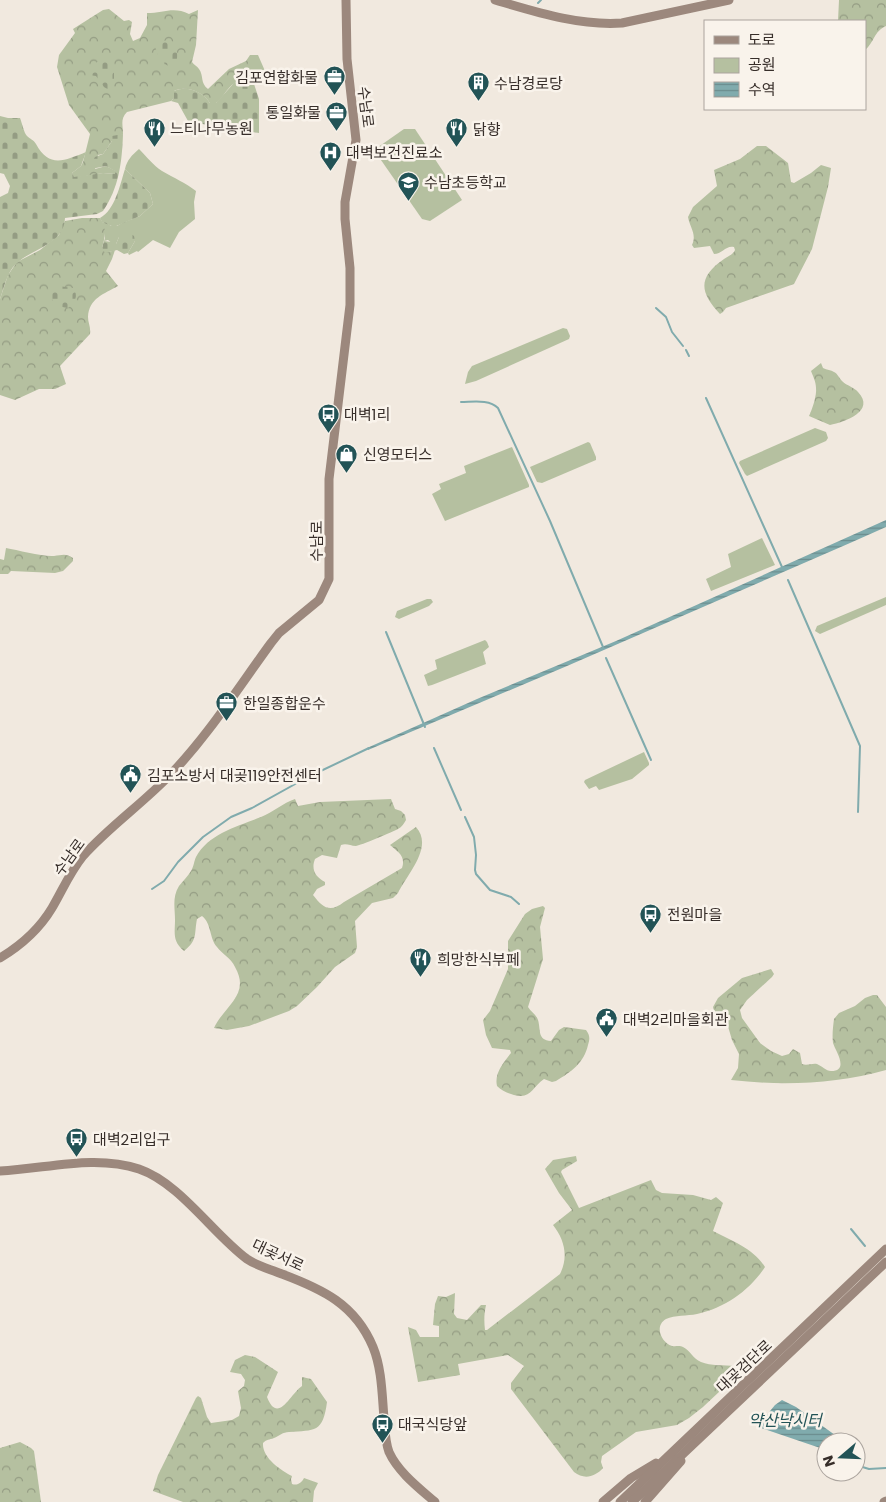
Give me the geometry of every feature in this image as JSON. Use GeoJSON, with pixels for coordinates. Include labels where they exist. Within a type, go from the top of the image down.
{"type":"FeatureCollection","features":[{"type":"Feature","properties":{"kind":"street","name":"수남로"},"geometry":{"type":"LineString","coordinates":[[0,958],[18,946],[41,923],[51,910],[76,866],[96,843],[146,798],[184,760],[270,643],[279,633],[319,600],[329,579],[329,479],[350,305],[350,268],[345,202],[356,140],[347,59],[346,0]]}},
{"type":"Feature","properties":{"kind":"street"},"geometry":{"type":"LineString","coordinates":[[495,0],[568,19],[609,24],[622,23],[729,0]]}},
{"type":"Feature","properties":{"kind":"street","name":"대곶서로"},"geometry":{"type":"LineString","coordinates":[[0,1171],[79,1163],[138,1169],[170,1188],[248,1260],[313,1286],[331,1296],[353,1316],[373,1347],[378,1362],[381,1383],[385,1437],[390,1452],[408,1477],[435,1502]]}},
{"type":"Feature","properties":{"kind":"street","name":"대곶검단로"},"geometry":{"type":"LineString","coordinates":[[620,1502],[886,1249]]}},
{"type":"Feature","properties":{"kind":"street","name":"대곶검단로"},"geometry":{"type":"LineString","coordinates":[[632,1502],[886,1262]]}},
{"type":"Feature","properties":{"kind":"street"},"geometry":{"type":"LineString","coordinates":[[645,1502],[668,1478],[693,1443]]}},
{"type":"Feature","properties":{"kind":"street"},"geometry":{"type":"LineString","coordinates":[[603,1502],[631,1478],[669,1455]]}},
{"type":"Feature","properties":{"kind":"green space"},"geometry":{"type":"Polygon","coordinates":[[[839,0],[886,0],[886,26],[876,34],[866,49],[866,20],[838,20],[839,0]]]}},
{"type":"Feature","properties":{"kind":"green space"},"geometry":{"type":"Polygon","coordinates":[[[109,9],[124,21],[129,20],[132,22],[130,34],[133,41],[140,38],[147,25],[147,13],[178,10],[189,14],[198,10],[196,45],[192,62],[199,69],[204,84],[208,89],[229,69],[246,61],[250,55],[258,55],[265,71],[237,82],[216,103],[210,103],[199,93],[189,89],[179,89],[174,91],[174,98],[171,101],[127,112],[123,120],[123,134],[112,141],[103,154],[98,155],[95,169],[106,166],[116,171],[115,174],[103,173],[74,178],[72,173],[83,162],[90,134],[69,105],[57,67],[59,55],[75,33],[73,29],[103,10],[109,9]]]}},
{"type":"Feature","properties":{"kind":"green space"},"geometry":{"type":"Polygon","coordinates":[[[170,39],[177,53],[175,64],[172,68],[160,59],[155,44],[170,39]]]}},
{"type":"Feature","properties":{"kind":"green space"},"geometry":{"type":"Polygon","coordinates":[[[108,59],[114,67],[114,86],[109,90],[104,87],[96,76],[89,75],[88,72],[99,60],[108,59]]]}},
{"type":"Feature","properties":{"kind":"green space"},"geometry":{"type":"Polygon","coordinates":[[[251,75],[259,99],[259,133],[188,121],[178,103],[171,101],[174,98],[174,91],[189,89],[199,93],[210,103],[216,103],[234,83],[251,75]]]}},
{"type":"Feature","properties":{"kind":"green space"},"geometry":{"type":"Polygon","coordinates":[[[0,116],[20,118],[27,136],[34,141],[46,157],[64,160],[86,152],[81,166],[72,173],[74,177],[103,173],[115,174],[115,171],[106,166],[91,169],[90,166],[95,157],[103,154],[112,141],[112,136],[123,134],[119,174],[113,193],[103,211],[97,214],[65,218],[63,227],[53,240],[13,267],[6,280],[0,299],[0,197],[8,193],[10,186],[4,174],[0,173],[0,116]]]}},
{"type":"Feature","properties":{"kind":"green space"},"geometry":{"type":"Polygon","coordinates":[[[404,129],[415,129],[462,200],[430,221],[422,219],[374,150],[404,129]]]}},
{"type":"Feature","properties":{"kind":"green space"},"geometry":{"type":"Polygon","coordinates":[[[757,146],[766,146],[788,163],[791,182],[794,183],[821,165],[831,168],[828,187],[812,249],[794,284],[726,308],[720,314],[708,299],[704,285],[709,272],[735,250],[734,247],[731,247],[714,254],[710,246],[694,248],[692,245],[693,234],[688,217],[693,207],[717,186],[714,170],[740,159],[757,146]]]}},
{"type":"Feature","properties":{"kind":"green space"},"geometry":{"type":"Polygon","coordinates":[[[139,149],[159,169],[196,191],[194,202],[195,219],[179,232],[170,248],[153,240],[138,252],[129,255],[128,253],[135,241],[119,237],[114,245],[108,240],[104,241],[102,222],[111,226],[117,226],[140,216],[153,204],[150,193],[125,169],[130,158],[139,149]]]}},
{"type":"Feature","properties":{"kind":"green space"},"geometry":{"type":"Polygon","coordinates":[[[125,169],[150,193],[153,204],[140,216],[114,227],[102,222],[100,218],[110,209],[125,169]]]}},
{"type":"Feature","properties":{"kind":"green space"},"geometry":{"type":"Polygon","coordinates":[[[82,218],[100,218],[104,225],[105,233],[102,248],[109,252],[115,250],[106,271],[118,286],[98,297],[91,305],[88,317],[90,334],[60,366],[66,384],[55,389],[39,389],[15,400],[0,395],[0,299],[8,275],[17,262],[40,250],[59,235],[65,221],[82,218]]]}},
{"type":"Feature","properties":{"kind":"green space"},"geometry":{"type":"Polygon","coordinates":[[[123,233],[134,236],[135,241],[128,253],[124,254],[117,250],[105,253],[102,248],[104,241],[116,244],[123,233]]]}},
{"type":"Feature","properties":{"kind":"green space"},"geometry":{"type":"Polygon","coordinates":[[[58,286],[73,288],[75,291],[75,299],[68,308],[57,306],[51,298],[49,291],[51,288],[58,286]]]}},
{"type":"Feature","properties":{"kind":"green space"},"geometry":{"type":"Polygon","coordinates":[[[563,328],[567,329],[570,336],[569,339],[476,381],[465,384],[468,372],[472,366],[563,328]]]}},
{"type":"Feature","properties":{"kind":"green space"},"geometry":{"type":"Polygon","coordinates":[[[821,363],[823,368],[835,373],[844,383],[856,390],[863,399],[861,410],[856,414],[830,425],[809,416],[816,391],[811,371],[821,363]]]}},
{"type":"Feature","properties":{"kind":"green space"},"geometry":{"type":"Polygon","coordinates":[[[815,428],[826,432],[828,438],[826,441],[747,476],[745,474],[739,463],[740,461],[815,428]]]}},
{"type":"Feature","properties":{"kind":"green space"},"geometry":{"type":"Polygon","coordinates":[[[588,442],[596,460],[542,483],[537,482],[530,467],[588,442]]]}},
{"type":"Feature","properties":{"kind":"green space"},"geometry":{"type":"Polygon","coordinates":[[[512,447],[529,487],[445,521],[432,494],[441,489],[439,484],[466,473],[464,466],[512,447]]]}},
{"type":"Feature","properties":{"kind":"green space"},"geometry":{"type":"Polygon","coordinates":[[[762,538],[775,565],[711,591],[706,579],[731,567],[728,554],[762,538]]]}},
{"type":"Feature","properties":{"kind":"green space"},"geometry":{"type":"Polygon","coordinates":[[[6,548],[44,555],[66,555],[71,556],[73,561],[63,571],[55,573],[11,571],[8,574],[0,574],[0,559],[4,560],[6,548]]]}},
{"type":"Feature","properties":{"kind":"green space"},"geometry":{"type":"Polygon","coordinates":[[[886,597],[886,605],[820,634],[815,631],[817,626],[886,597]]]}},
{"type":"Feature","properties":{"kind":"green space"},"geometry":{"type":"Polygon","coordinates":[[[431,599],[433,602],[429,606],[399,619],[395,617],[397,611],[431,599]]]}},
{"type":"Feature","properties":{"kind":"green space"},"geometry":{"type":"Polygon","coordinates":[[[485,640],[489,647],[483,652],[486,664],[428,686],[424,675],[437,669],[435,660],[485,640]]]}},
{"type":"Feature","properties":{"kind":"green space"},"geometry":{"type":"Polygon","coordinates":[[[644,752],[649,765],[632,779],[599,790],[596,786],[589,789],[584,782],[585,780],[644,752]]]}},
{"type":"Feature","properties":{"kind":"green space"},"geometry":{"type":"Polygon","coordinates":[[[295,799],[298,806],[320,802],[391,799],[395,809],[405,815],[406,820],[401,827],[395,830],[359,845],[341,845],[337,858],[322,855],[315,859],[313,866],[315,872],[325,882],[325,885],[317,889],[313,895],[327,908],[339,905],[402,868],[402,857],[390,845],[416,827],[421,835],[421,852],[398,893],[393,898],[372,903],[355,921],[357,947],[355,953],[335,967],[297,1006],[289,1011],[249,1026],[227,1030],[214,1028],[238,993],[239,977],[233,964],[214,943],[207,923],[202,916],[197,919],[195,936],[192,943],[184,951],[180,947],[175,933],[175,894],[191,871],[196,857],[216,836],[265,815],[295,799]]]}},
{"type":"Feature","properties":{"kind":"green space"},"geometry":{"type":"Polygon","coordinates":[[[543,906],[545,908],[540,927],[543,959],[528,1007],[537,1018],[540,1034],[543,1039],[551,1041],[559,1030],[564,1027],[586,1030],[589,1035],[589,1041],[583,1057],[572,1070],[556,1081],[552,1082],[544,1079],[527,1095],[518,1096],[505,1092],[497,1086],[498,1072],[511,1053],[510,1050],[492,1048],[486,1035],[483,1020],[490,1011],[508,969],[508,941],[525,914],[532,909],[543,906]]]}},
{"type":"Feature","properties":{"kind":"green space"},"geometry":{"type":"Polygon","coordinates":[[[771,969],[774,974],[772,977],[747,1000],[740,1010],[742,1018],[760,1043],[782,1056],[789,1054],[793,1049],[800,1053],[802,1064],[817,1064],[829,1071],[837,1070],[841,1064],[833,1043],[834,1019],[839,1013],[855,1006],[865,998],[877,995],[886,1007],[886,1070],[829,1081],[770,1083],[731,1080],[738,1068],[739,1054],[727,1023],[715,1015],[713,1007],[718,998],[742,978],[771,969]]]}},
{"type":"Feature","properties":{"kind":"green space"},"geometry":{"type":"Polygon","coordinates":[[[576,1156],[577,1161],[561,1172],[579,1208],[651,1180],[656,1190],[662,1193],[693,1195],[711,1200],[716,1197],[723,1203],[713,1231],[748,1250],[765,1267],[752,1283],[727,1303],[697,1314],[666,1319],[660,1326],[660,1334],[668,1344],[683,1347],[698,1361],[713,1365],[735,1366],[737,1375],[689,1418],[677,1425],[636,1432],[602,1456],[603,1468],[600,1471],[585,1477],[574,1472],[511,1389],[511,1383],[524,1366],[508,1355],[458,1364],[460,1375],[418,1382],[408,1327],[416,1330],[420,1337],[439,1337],[439,1326],[433,1325],[435,1304],[438,1296],[446,1297],[455,1293],[454,1314],[457,1318],[467,1320],[481,1305],[486,1305],[484,1324],[485,1330],[487,1330],[560,1274],[565,1254],[560,1236],[553,1225],[572,1210],[559,1193],[545,1169],[553,1160],[576,1156]]]}},
{"type":"Feature","properties":{"kind":"green space"},"geometry":{"type":"Polygon","coordinates":[[[245,1355],[255,1357],[278,1372],[267,1397],[275,1408],[280,1408],[284,1405],[302,1386],[302,1377],[311,1379],[327,1402],[323,1419],[316,1428],[285,1433],[263,1443],[269,1458],[278,1467],[292,1476],[292,1484],[300,1483],[304,1478],[318,1483],[314,1491],[313,1502],[183,1502],[153,1491],[158,1475],[198,1396],[201,1398],[211,1423],[232,1420],[239,1416],[241,1408],[238,1391],[244,1386],[245,1380],[241,1374],[230,1372],[235,1360],[245,1355]]]}},
{"type":"Feature","properties":{"kind":"green space"},"geometry":{"type":"Polygon","coordinates":[[[20,1442],[34,1451],[41,1502],[0,1502],[0,1448],[20,1442]]]}},
{"type":"Feature","properties":{"kind":"water"},"geometry":{"type":"Polygon","coordinates":[[[886,520],[886,527],[850,543],[567,666],[368,750],[367,748],[477,699],[616,641],[886,520]]]}},
{"type":"Feature","properties":{"kind":"water","name":"약산낙시터"},"geometry":{"type":"Polygon","coordinates":[[[782,1400],[796,1407],[831,1432],[816,1432],[816,1447],[761,1428],[759,1424],[775,1405],[782,1400]]]}},
{"type":"Feature","properties":{"kind":"waterway"},"geometry":{"type":"LineString","coordinates":[[538,3],[541,0]]}},
{"type":"Feature","properties":{"kind":"waterway"},"geometry":{"type":"LineString","coordinates":[[656,308],[666,317],[672,332],[683,346]]}},
{"type":"Feature","properties":{"kind":"waterway"},"geometry":{"type":"LineString","coordinates":[[686,350],[689,356]]}},
{"type":"Feature","properties":{"kind":"waterway"},"geometry":{"type":"LineString","coordinates":[[706,398],[782,567]]}},
{"type":"Feature","properties":{"kind":"waterway"},"geometry":{"type":"LineString","coordinates":[[461,402],[486,402],[498,408],[550,521],[603,647]]}},
{"type":"Feature","properties":{"kind":"waterway"},"geometry":{"type":"LineString","coordinates":[[788,580],[860,746],[858,812]]}},
{"type":"Feature","properties":{"kind":"waterway"},"geometry":{"type":"LineString","coordinates":[[386,632],[425,727]]}},
{"type":"Feature","properties":{"kind":"waterway"},"geometry":{"type":"LineString","coordinates":[[606,658],[651,760]]}},
{"type":"Feature","properties":{"kind":"waterway"},"geometry":{"type":"LineString","coordinates":[[152,889],[164,881],[178,862],[203,837],[231,817],[369,748]]}},
{"type":"Feature","properties":{"kind":"waterway"},"geometry":{"type":"LineString","coordinates":[[434,748],[461,810]]}},
{"type":"Feature","properties":{"kind":"waterway"},"geometry":{"type":"LineString","coordinates":[[465,817],[474,837],[476,874],[490,890],[511,897],[519,904]]}},
{"type":"Feature","properties":{"kind":"waterway"},"geometry":{"type":"LineString","coordinates":[[851,1229],[865,1246]]}},
{"type":"Feature","properties":{"kind":"waterway"},"geometry":{"type":"LineString","coordinates":[[866,1468],[886,1468]]}},
{"type":"Feature","properties":{"kind":"place","name":"김포연합화물"},"geometry":{"type":"Point","coordinates":[334,96]}},
{"type":"Feature","properties":{"kind":"place","name":"수남경로당"},"geometry":{"type":"Point","coordinates":[478,102]}},
{"type":"Feature","properties":{"kind":"place","name":"통일화물"},"geometry":{"type":"Point","coordinates":[337,131]}},
{"type":"Feature","properties":{"kind":"place","name":"느티나무농원"},"geometry":{"type":"Point","coordinates":[154,147]}},
{"type":"Feature","properties":{"kind":"place","name":"닭향"},"geometry":{"type":"Point","coordinates":[457,148]}},
{"type":"Feature","properties":{"kind":"place","name":"대벽보건진료소"},"geometry":{"type":"Point","coordinates":[330,171]}},
{"type":"Feature","properties":{"kind":"place","name":"수남초등학교"},"geometry":{"type":"Point","coordinates":[408,201]}},
{"type":"Feature","properties":{"kind":"place","name":"대벽1리"},"geometry":{"type":"Point","coordinates":[328,433]}},
{"type":"Feature","properties":{"kind":"place","name":"신영모터스"},"geometry":{"type":"Point","coordinates":[347,473]}},
{"type":"Feature","properties":{"kind":"place","name":"한일종합운수"},"geometry":{"type":"Point","coordinates":[227,722]}},
{"type":"Feature","properties":{"kind":"place","name":"김포소방서 대곶119안전센터"},"geometry":{"type":"Point","coordinates":[131,794]}},
{"type":"Feature","properties":{"kind":"place","name":"전원마을"},"geometry":{"type":"Point","coordinates":[651,933]}},
{"type":"Feature","properties":{"kind":"place","name":"희망한식부페"},"geometry":{"type":"Point","coordinates":[421,978]}},
{"type":"Feature","properties":{"kind":"place","name":"대벽2리마을회관"},"geometry":{"type":"Point","coordinates":[607,1038]}},
{"type":"Feature","properties":{"kind":"place","name":"대벽2리입구"},"geometry":{"type":"Point","coordinates":[77,1158]}},
{"type":"Feature","properties":{"kind":"place","name":"대국식당앞"},"geometry":{"type":"Point","coordinates":[382,1443]}}]}
